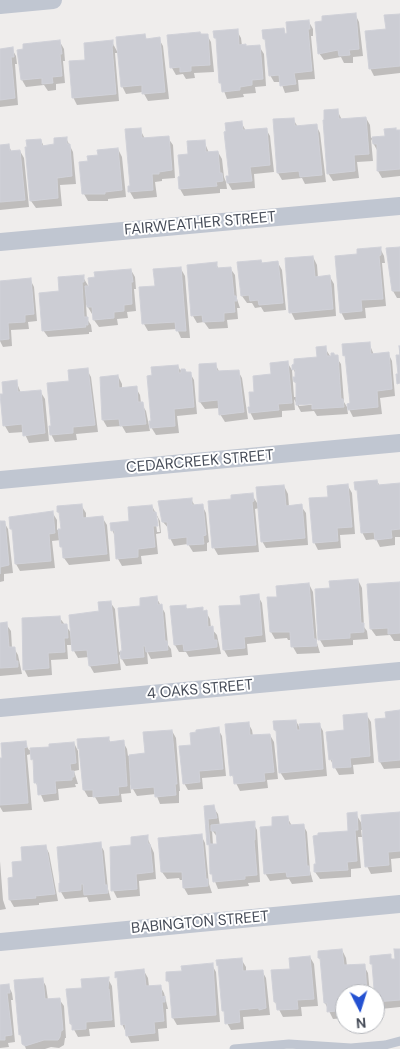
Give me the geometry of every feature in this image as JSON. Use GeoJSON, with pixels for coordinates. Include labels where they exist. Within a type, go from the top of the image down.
{"type":"FeatureCollection","features":[{"type":"Feature","properties":{"kind":"street"},"geometry":{"type":"LineString","coordinates":[[0,5],[54,0]]}},
{"type":"Feature","properties":{"kind":"street","name":"FAIRWEATHER STREET"},"geometry":{"type":"LineString","coordinates":[[0,242],[400,206]]}},
{"type":"Feature","properties":{"kind":"street","name":"CEDARCREEK STREET"},"geometry":{"type":"LineString","coordinates":[[0,480],[400,443]]}},
{"type":"Feature","properties":{"kind":"street","name":"4 OAKS STREET"},"geometry":{"type":"LineString","coordinates":[[0,708],[400,671]]}},
{"type":"Feature","properties":{"kind":"street","name":"BABINGTON STREET"},"geometry":{"type":"LineString","coordinates":[[0,942],[400,904]]}},
{"type":"Feature","properties":{"kind":"lane"},"geometry":{"type":"LineString","coordinates":[[234,1049],[289,1044],[351,1048],[385,1045],[400,1041]]}},
{"type":"Feature","properties":{"kind":"building"},"geometry":{"type":"Polygon","coordinates":[[[356,13],[359,49],[349,50],[350,55],[339,56],[338,50],[318,54],[315,22],[322,21],[322,16],[356,13]]]}},
{"type":"Feature","properties":{"kind":"building"},"geometry":{"type":"Polygon","coordinates":[[[400,14],[400,66],[369,69],[365,31],[386,29],[384,15],[400,14]]]}},
{"type":"Feature","properties":{"kind":"building"},"geometry":{"type":"Polygon","coordinates":[[[309,20],[310,29],[308,29],[312,71],[294,73],[296,84],[280,86],[279,75],[269,76],[265,39],[263,39],[262,30],[284,28],[285,34],[287,33],[286,22],[309,20]]]}},
{"type":"Feature","properties":{"kind":"building"},"geometry":{"type":"Polygon","coordinates":[[[238,29],[239,45],[260,45],[263,79],[252,80],[252,85],[240,87],[240,90],[222,92],[221,83],[219,83],[216,38],[214,38],[213,31],[238,29]]]}},
{"type":"Feature","properties":{"kind":"building"},"geometry":{"type":"Polygon","coordinates":[[[200,32],[201,34],[208,34],[210,65],[191,66],[191,71],[180,72],[180,67],[170,68],[167,35],[200,32]]]}},
{"type":"Feature","properties":{"kind":"building"},"geometry":{"type":"Polygon","coordinates":[[[145,34],[146,39],[160,37],[165,92],[142,94],[142,85],[121,87],[116,37],[145,34]]]}},
{"type":"Feature","properties":{"kind":"building"},"geometry":{"type":"Polygon","coordinates":[[[60,40],[62,76],[52,77],[53,83],[42,84],[42,78],[21,80],[17,50],[23,49],[23,44],[60,40]]]}},
{"type":"Feature","properties":{"kind":"building"},"geometry":{"type":"Polygon","coordinates":[[[113,40],[116,94],[72,98],[69,61],[85,60],[84,43],[113,40]]]}},
{"type":"Feature","properties":{"kind":"building"},"geometry":{"type":"Polygon","coordinates":[[[13,47],[14,57],[11,57],[15,98],[0,100],[0,49],[13,47]]]}},
{"type":"Feature","properties":{"kind":"building"},"geometry":{"type":"Polygon","coordinates":[[[338,109],[339,119],[366,117],[369,154],[354,155],[355,171],[327,174],[324,110],[338,109]]]}},
{"type":"Feature","properties":{"kind":"building"},"geometry":{"type":"Polygon","coordinates":[[[294,118],[295,126],[317,124],[322,175],[300,177],[299,171],[277,173],[273,119],[294,118]]]}},
{"type":"Feature","properties":{"kind":"building"},"geometry":{"type":"Polygon","coordinates":[[[242,121],[243,130],[267,128],[270,165],[250,167],[252,181],[227,183],[226,176],[229,176],[224,132],[226,131],[225,123],[242,121]]]}},
{"type":"Feature","properties":{"kind":"building"},"geometry":{"type":"Polygon","coordinates":[[[141,128],[142,138],[169,136],[172,170],[152,174],[153,190],[128,192],[128,186],[130,186],[125,129],[141,128]]]}},
{"type":"Feature","properties":{"kind":"building"},"geometry":{"type":"Polygon","coordinates":[[[396,128],[396,130],[400,130],[400,169],[377,171],[377,144],[373,144],[372,137],[385,136],[384,129],[396,128]]]}},
{"type":"Feature","properties":{"kind":"building"},"geometry":{"type":"Polygon","coordinates":[[[67,137],[67,144],[70,144],[72,176],[57,178],[58,198],[30,201],[26,140],[41,139],[42,146],[54,144],[54,138],[67,137]]]}},
{"type":"Feature","properties":{"kind":"building"},"geometry":{"type":"Polygon","coordinates":[[[205,140],[206,152],[218,151],[220,173],[222,173],[223,181],[216,182],[217,186],[179,189],[178,155],[188,154],[187,141],[205,140]]]}},
{"type":"Feature","properties":{"kind":"building"},"geometry":{"type":"Polygon","coordinates":[[[9,144],[10,151],[20,150],[25,200],[0,202],[0,145],[9,144]]]}},
{"type":"Feature","properties":{"kind":"building"},"geometry":{"type":"Polygon","coordinates":[[[118,148],[122,190],[105,192],[105,194],[82,194],[79,162],[88,161],[87,156],[98,155],[97,150],[118,148]]]}},
{"type":"Feature","properties":{"kind":"building"},"geometry":{"type":"Polygon","coordinates":[[[381,247],[381,255],[379,256],[383,299],[361,300],[362,311],[340,313],[335,256],[357,254],[357,249],[381,247]]]}},
{"type":"Feature","properties":{"kind":"building"},"geometry":{"type":"Polygon","coordinates":[[[400,247],[400,291],[392,291],[386,248],[400,247]]]}},
{"type":"Feature","properties":{"kind":"building"},"geometry":{"type":"Polygon","coordinates":[[[313,256],[315,277],[330,275],[333,309],[289,313],[285,258],[313,256]]]}},
{"type":"Feature","properties":{"kind":"building"},"geometry":{"type":"Polygon","coordinates":[[[261,260],[262,263],[278,261],[283,303],[259,305],[258,300],[250,301],[249,295],[241,296],[237,262],[261,260]]]}},
{"type":"Feature","properties":{"kind":"building"},"geometry":{"type":"Polygon","coordinates":[[[217,262],[217,268],[231,267],[234,296],[236,296],[237,301],[234,301],[235,312],[224,313],[224,321],[203,322],[202,315],[191,316],[187,265],[217,262]]]}},
{"type":"Feature","properties":{"kind":"building"},"geometry":{"type":"Polygon","coordinates":[[[181,267],[186,331],[176,331],[175,322],[142,324],[139,287],[155,286],[153,269],[181,267]]]}},
{"type":"Feature","properties":{"kind":"building"},"geometry":{"type":"Polygon","coordinates":[[[131,269],[133,282],[131,282],[132,304],[124,305],[124,311],[114,312],[114,318],[93,320],[92,307],[87,307],[85,286],[89,286],[88,278],[95,277],[94,272],[131,269]]]}},
{"type":"Feature","properties":{"kind":"building"},"geometry":{"type":"Polygon","coordinates":[[[84,275],[84,282],[82,282],[84,317],[88,317],[88,325],[85,325],[86,327],[42,331],[39,293],[59,291],[58,277],[84,275]]]}},
{"type":"Feature","properties":{"kind":"building"},"geometry":{"type":"Polygon","coordinates":[[[31,278],[34,314],[25,315],[25,322],[8,323],[9,339],[0,340],[0,281],[31,278]]]}},
{"type":"Feature","properties":{"kind":"building"},"geometry":{"type":"Polygon","coordinates":[[[370,342],[371,354],[389,352],[392,389],[377,391],[378,407],[348,410],[347,404],[350,403],[342,344],[370,342]]]}},
{"type":"Feature","properties":{"kind":"building"},"geometry":{"type":"Polygon","coordinates":[[[326,346],[327,356],[331,356],[331,353],[338,355],[341,399],[343,399],[344,407],[312,409],[312,404],[296,405],[296,382],[294,382],[293,377],[295,377],[295,369],[292,370],[294,359],[317,357],[316,347],[326,346]]]}},
{"type":"Feature","properties":{"kind":"building"},"geometry":{"type":"Polygon","coordinates":[[[396,355],[400,355],[400,383],[397,384],[396,355]]]}},
{"type":"Feature","properties":{"kind":"building"},"geometry":{"type":"Polygon","coordinates":[[[288,361],[292,403],[278,404],[279,410],[249,413],[249,392],[254,392],[253,376],[271,374],[270,363],[288,361]]]}},
{"type":"Feature","properties":{"kind":"building"},"geometry":{"type":"Polygon","coordinates":[[[216,363],[217,371],[239,370],[244,412],[219,415],[218,400],[199,402],[199,364],[216,363]]]}},
{"type":"Feature","properties":{"kind":"building"},"geometry":{"type":"Polygon","coordinates":[[[178,365],[179,373],[181,373],[181,369],[191,372],[194,407],[174,409],[175,426],[150,428],[147,376],[152,375],[151,367],[178,365]]]}},
{"type":"Feature","properties":{"kind":"building"},"geometry":{"type":"Polygon","coordinates":[[[88,368],[95,425],[73,427],[73,433],[50,435],[49,426],[51,426],[47,383],[69,381],[68,370],[88,368]]]}},
{"type":"Feature","properties":{"kind":"building"},"geometry":{"type":"Polygon","coordinates":[[[118,375],[119,388],[137,386],[138,402],[143,402],[146,424],[120,426],[119,419],[102,420],[100,377],[118,375]]]}},
{"type":"Feature","properties":{"kind":"building"},"geometry":{"type":"Polygon","coordinates":[[[17,380],[18,392],[41,390],[45,433],[23,436],[22,424],[3,426],[0,394],[3,394],[2,382],[17,380]]]}},
{"type":"Feature","properties":{"kind":"building"},"geometry":{"type":"Polygon","coordinates":[[[377,480],[378,485],[400,483],[400,529],[391,530],[392,538],[375,540],[374,532],[361,533],[357,490],[355,490],[354,482],[377,480]]]}},
{"type":"Feature","properties":{"kind":"building"},"geometry":{"type":"Polygon","coordinates":[[[348,484],[352,527],[337,528],[338,541],[313,543],[309,498],[328,497],[327,486],[348,484]]]}},
{"type":"Feature","properties":{"kind":"building"},"geometry":{"type":"Polygon","coordinates":[[[284,485],[286,506],[302,504],[305,538],[261,542],[256,487],[284,485]]]}},
{"type":"Feature","properties":{"kind":"building"},"geometry":{"type":"Polygon","coordinates":[[[253,493],[254,501],[252,502],[256,545],[212,548],[208,501],[231,499],[231,495],[253,493]]]}},
{"type":"Feature","properties":{"kind":"building"},"geometry":{"type":"Polygon","coordinates":[[[192,498],[192,505],[203,504],[206,535],[203,536],[204,544],[187,545],[187,537],[169,539],[167,522],[162,522],[158,501],[192,498]]]}},
{"type":"Feature","properties":{"kind":"building"},"geometry":{"type":"Polygon","coordinates":[[[82,504],[83,518],[103,516],[107,554],[63,558],[62,547],[60,547],[58,529],[61,529],[57,506],[82,504]]]}},
{"type":"Feature","properties":{"kind":"building"},"geometry":{"type":"Polygon","coordinates":[[[152,505],[153,512],[156,512],[158,526],[153,526],[155,547],[138,549],[138,557],[116,559],[114,530],[111,531],[110,523],[129,521],[128,507],[152,505]]]}},
{"type":"Feature","properties":{"kind":"building"},"geometry":{"type":"Polygon","coordinates":[[[53,511],[55,533],[49,534],[51,561],[15,564],[9,517],[53,511]]]}},
{"type":"Feature","properties":{"kind":"building"},"geometry":{"type":"Polygon","coordinates":[[[0,521],[5,521],[9,565],[0,567],[0,521]]]}},
{"type":"Feature","properties":{"kind":"building"},"geometry":{"type":"Polygon","coordinates":[[[358,579],[361,623],[364,623],[364,632],[350,633],[350,638],[318,640],[315,589],[330,588],[329,581],[358,579]]]}},
{"type":"Feature","properties":{"kind":"building"},"geometry":{"type":"Polygon","coordinates":[[[400,582],[400,633],[388,634],[388,628],[370,629],[367,584],[400,582]]]}},
{"type":"Feature","properties":{"kind":"building"},"geometry":{"type":"Polygon","coordinates":[[[309,583],[314,639],[316,639],[317,646],[291,647],[290,632],[270,632],[267,597],[277,597],[276,586],[309,583]]]}},
{"type":"Feature","properties":{"kind":"building"},"geometry":{"type":"Polygon","coordinates":[[[259,594],[262,635],[244,637],[245,648],[223,650],[219,606],[241,605],[240,596],[259,594]]]}},
{"type":"Feature","properties":{"kind":"building"},"geometry":{"type":"Polygon","coordinates":[[[157,596],[158,605],[162,604],[165,641],[167,641],[168,650],[146,652],[145,646],[143,646],[144,657],[121,659],[118,608],[140,606],[140,598],[157,596]]]}},
{"type":"Feature","properties":{"kind":"building"},"geometry":{"type":"Polygon","coordinates":[[[111,601],[118,663],[89,666],[87,650],[72,651],[69,615],[99,611],[98,602],[111,601]]]}},
{"type":"Feature","properties":{"kind":"building"},"geometry":{"type":"Polygon","coordinates":[[[186,605],[186,609],[203,607],[203,611],[207,610],[208,627],[213,626],[214,640],[217,640],[217,647],[184,651],[183,644],[174,645],[170,606],[186,605]]]}},
{"type":"Feature","properties":{"kind":"building"},"geometry":{"type":"Polygon","coordinates":[[[60,616],[61,624],[67,624],[68,638],[64,638],[65,652],[48,653],[49,668],[23,670],[22,618],[60,616]]]}},
{"type":"Feature","properties":{"kind":"building"},"geometry":{"type":"Polygon","coordinates":[[[7,622],[9,647],[15,647],[18,667],[0,668],[0,623],[7,622]]]}},
{"type":"Feature","properties":{"kind":"building"},"geometry":{"type":"Polygon","coordinates":[[[400,710],[400,760],[379,762],[375,719],[386,718],[385,712],[400,710]]]}},
{"type":"Feature","properties":{"kind":"building"},"geometry":{"type":"Polygon","coordinates":[[[367,713],[370,756],[350,758],[351,767],[333,768],[332,759],[329,760],[326,732],[344,730],[343,715],[367,713]]]}},
{"type":"Feature","properties":{"kind":"building"},"geometry":{"type":"Polygon","coordinates":[[[296,720],[297,730],[300,730],[299,724],[320,723],[323,769],[279,773],[276,730],[274,730],[273,721],[296,720]]]}},
{"type":"Feature","properties":{"kind":"building"},"geometry":{"type":"Polygon","coordinates":[[[249,722],[250,735],[270,734],[274,772],[264,773],[265,781],[234,784],[233,775],[230,776],[225,724],[249,722]]]}},
{"type":"Feature","properties":{"kind":"building"},"geometry":{"type":"Polygon","coordinates":[[[219,727],[223,769],[199,771],[200,782],[183,784],[179,746],[191,745],[190,733],[196,732],[196,730],[219,727]]]}},
{"type":"Feature","properties":{"kind":"building"},"geometry":{"type":"Polygon","coordinates":[[[172,730],[177,784],[175,784],[176,795],[155,797],[154,787],[131,789],[129,755],[145,753],[143,732],[172,730]]]}},
{"type":"Feature","properties":{"kind":"building"},"geometry":{"type":"Polygon","coordinates":[[[109,737],[109,742],[124,740],[127,786],[118,787],[119,795],[93,797],[93,790],[83,790],[77,739],[109,737]]]}},
{"type":"Feature","properties":{"kind":"building"},"geometry":{"type":"Polygon","coordinates":[[[26,741],[27,747],[24,748],[28,803],[0,805],[1,743],[26,741]]]}},
{"type":"Feature","properties":{"kind":"building"},"geometry":{"type":"Polygon","coordinates":[[[74,742],[76,763],[70,764],[71,771],[74,771],[72,780],[55,781],[56,793],[38,795],[37,783],[34,783],[33,759],[31,760],[30,748],[49,747],[49,744],[74,742]]]}},
{"type":"Feature","properties":{"kind":"building"},"geometry":{"type":"Polygon","coordinates":[[[214,805],[217,818],[208,819],[210,844],[217,844],[216,831],[211,831],[211,825],[255,821],[254,840],[257,875],[245,876],[245,879],[213,882],[212,874],[210,874],[209,844],[207,845],[204,806],[214,805]]]}},
{"type":"Feature","properties":{"kind":"building"},"geometry":{"type":"Polygon","coordinates":[[[357,812],[358,830],[355,830],[357,861],[347,862],[348,870],[314,872],[314,864],[316,864],[313,836],[318,835],[318,833],[348,831],[347,813],[357,812]]]}},
{"type":"Feature","properties":{"kind":"building"},"geometry":{"type":"Polygon","coordinates":[[[400,812],[400,851],[388,852],[389,865],[365,867],[361,815],[400,812]]]}},
{"type":"Feature","properties":{"kind":"building"},"geometry":{"type":"Polygon","coordinates":[[[288,816],[289,825],[304,824],[307,866],[309,866],[310,875],[287,877],[286,872],[264,874],[260,827],[272,826],[272,817],[288,816]]]}},
{"type":"Feature","properties":{"kind":"building"},"geometry":{"type":"Polygon","coordinates":[[[202,834],[208,886],[183,888],[182,872],[161,872],[158,838],[202,834]]]}},
{"type":"Feature","properties":{"kind":"building"},"geometry":{"type":"Polygon","coordinates":[[[148,835],[153,872],[136,874],[137,889],[111,891],[110,847],[131,845],[131,837],[148,835]]]}},
{"type":"Feature","properties":{"kind":"building"},"geometry":{"type":"Polygon","coordinates":[[[101,842],[105,885],[107,885],[108,893],[84,895],[83,884],[81,884],[81,890],[59,892],[57,847],[101,842]]]}},
{"type":"Feature","properties":{"kind":"building"},"geometry":{"type":"Polygon","coordinates":[[[46,845],[55,894],[35,896],[36,898],[9,900],[8,878],[13,877],[12,862],[22,861],[21,847],[46,845]]]}},
{"type":"Feature","properties":{"kind":"building"},"geometry":{"type":"Polygon","coordinates":[[[342,949],[344,965],[365,964],[366,984],[335,984],[335,1011],[327,1012],[327,1003],[324,1003],[318,951],[342,949]]]}},
{"type":"Feature","properties":{"kind":"building"},"geometry":{"type":"Polygon","coordinates":[[[394,949],[400,949],[400,1000],[385,1001],[385,984],[374,984],[370,956],[391,954],[391,959],[395,959],[394,949]]]}},
{"type":"Feature","properties":{"kind":"building"},"geometry":{"type":"Polygon","coordinates":[[[310,956],[314,999],[297,1000],[298,1009],[277,1010],[276,1002],[274,1002],[271,970],[290,969],[289,958],[310,956]]]}},
{"type":"Feature","properties":{"kind":"building"},"geometry":{"type":"Polygon","coordinates":[[[242,958],[243,971],[263,970],[266,1008],[239,1010],[240,1022],[225,1024],[216,960],[242,958]]]}},
{"type":"Feature","properties":{"kind":"building"},"geometry":{"type":"Polygon","coordinates":[[[213,963],[216,1015],[172,1018],[169,981],[166,981],[166,972],[182,971],[181,966],[213,963]]]}},
{"type":"Feature","properties":{"kind":"building"},"geometry":{"type":"Polygon","coordinates":[[[144,969],[146,986],[161,985],[162,997],[165,996],[165,1002],[162,1002],[164,1021],[154,1022],[155,1033],[126,1036],[125,1024],[121,1025],[115,972],[144,969]]]}},
{"type":"Feature","properties":{"kind":"building"},"geometry":{"type":"Polygon","coordinates":[[[109,977],[108,989],[112,1020],[86,1022],[86,1029],[72,1030],[66,989],[82,988],[81,979],[109,977]]]}},
{"type":"Feature","properties":{"kind":"building"},"geometry":{"type":"Polygon","coordinates":[[[43,978],[45,999],[60,998],[63,1030],[58,1040],[44,1040],[25,1046],[22,1044],[21,1034],[19,1035],[14,980],[43,978]]]}},
{"type":"Feature","properties":{"kind":"building"},"geometry":{"type":"Polygon","coordinates":[[[9,984],[10,993],[7,993],[12,1035],[5,1036],[5,1040],[0,1040],[0,985],[9,984]]]}}]}
